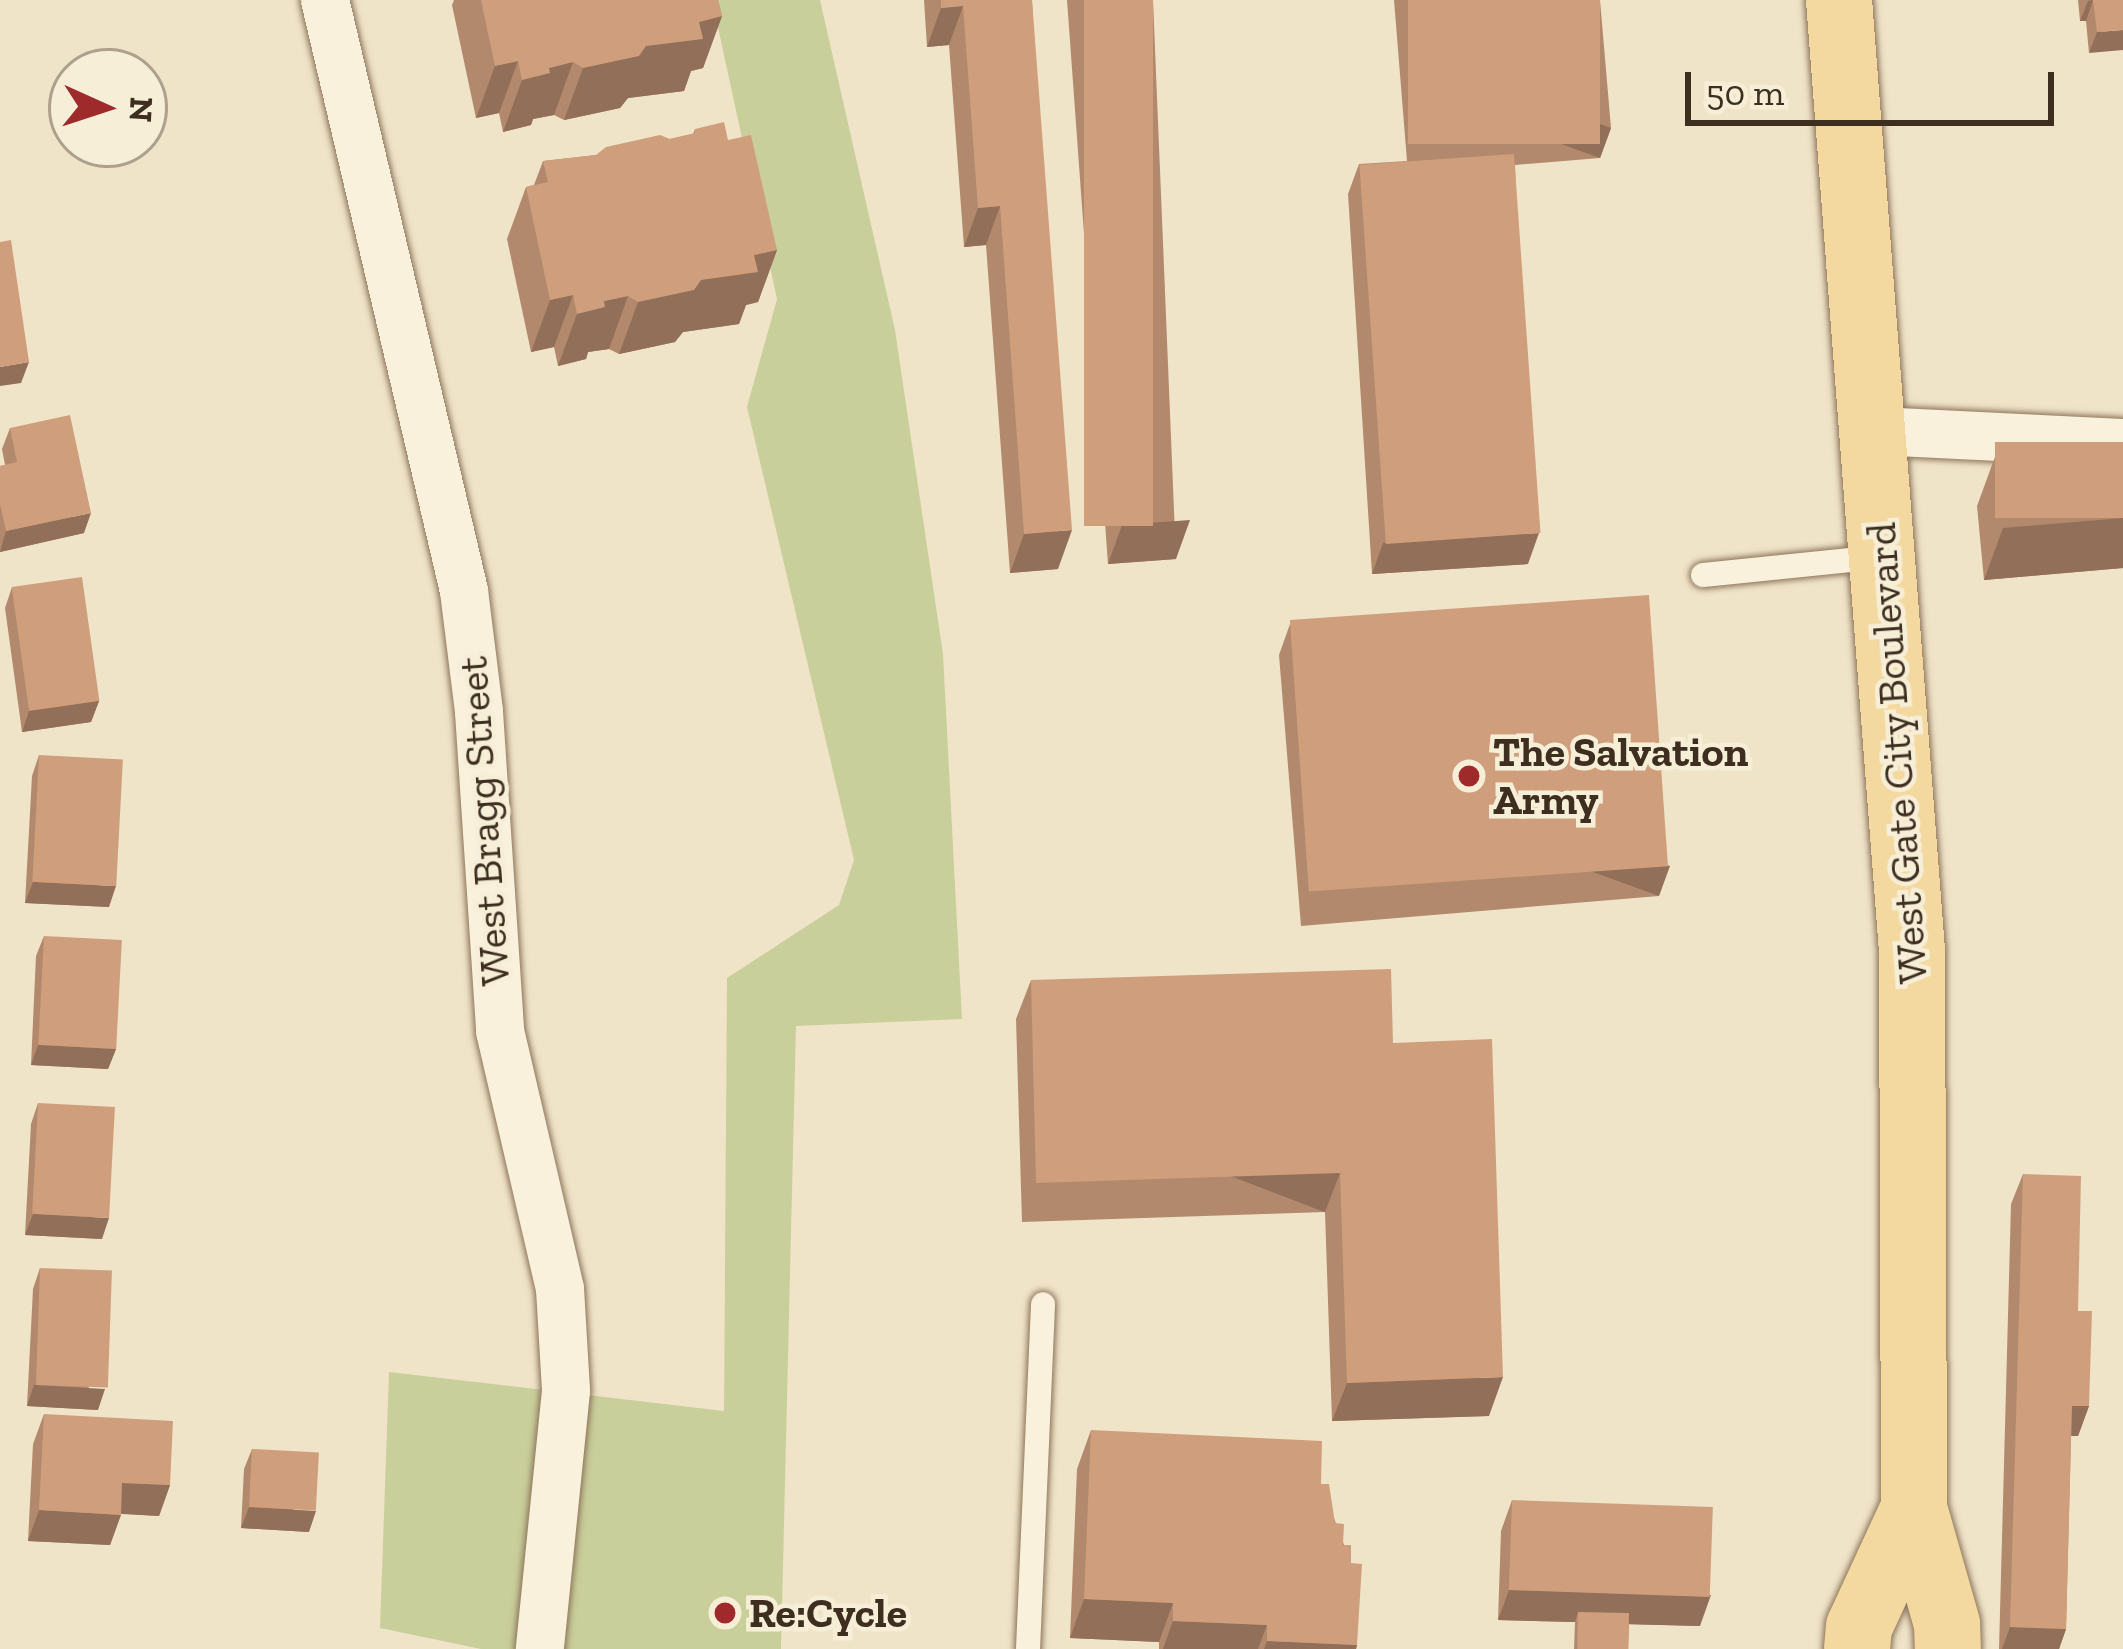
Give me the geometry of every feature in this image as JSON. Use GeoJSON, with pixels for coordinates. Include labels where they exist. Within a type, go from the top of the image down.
{"type":"FeatureCollection","features":[{"type":"Feature","properties":{"kind":"main road","name":"West Gate City Boulevard"},"geometry":{"type":"LineString","coordinates":[[1839,0],[1876,431],[1912,950],[1914,1508],[1947,1624],[1948,1649]]}},
{"type":"Feature","properties":{"kind":"main road","name":"West Gate City Boulevard"},"geometry":{"type":"LineString","coordinates":[[1857,1649],[1859,1628],[1914,1508]]}},
{"type":"Feature","properties":{"kind":"street","name":"West Bragg Street"},"geometry":{"type":"LineString","coordinates":[[326,0],[464,591],[479,712],[500,1031],[560,1289],[566,1391],[540,1649]]}},
{"type":"Feature","properties":{"kind":"street"},"geometry":{"type":"LineString","coordinates":[[1876,431],[2123,443]]}},
{"type":"Feature","properties":{"kind":"lane"},"geometry":{"type":"LineString","coordinates":[[1703,575],[1885,556]]}},
{"type":"Feature","properties":{"kind":"lane"},"geometry":{"type":"LineString","coordinates":[[1028,1649],[1042,1304]]}},
{"type":"Feature","properties":{"kind":"green space"},"geometry":{"type":"Polygon","coordinates":[[[712,0],[820,0],[895,330],[943,654],[962,1019],[796,1026],[781,1649],[481,1649],[380,1628],[389,1372],[724,1411],[727,978],[839,905],[854,860],[747,407],[777,299],[712,0]]]}},
{"type":"Feature","properties":{"kind":"building"},"geometry":{"type":"Polygon","coordinates":[[[481,0],[718,0],[722,16],[699,22],[703,39],[646,46],[639,56],[583,68],[573,62],[522,80],[518,61],[495,66],[481,0]]]}},
{"type":"Feature","properties":{"kind":"building"},"geometry":{"type":"Polygon","coordinates":[[[941,0],[1032,0],[1072,530],[1024,534],[1000,206],[978,208],[963,6],[941,8],[941,0]]]}},
{"type":"Feature","properties":{"kind":"building"},"geometry":{"type":"Polygon","coordinates":[[[1084,0],[1153,0],[1153,526],[1084,526],[1084,0]]]}},
{"type":"Feature","properties":{"kind":"building"},"geometry":{"type":"Polygon","coordinates":[[[1408,0],[1600,0],[1600,144],[1408,144],[1408,0]]]}},
{"type":"Feature","properties":{"kind":"building"},"geometry":{"type":"Polygon","coordinates":[[[2093,0],[2123,0],[2123,30],[2097,32],[2093,0]]]}},
{"type":"Feature","properties":{"kind":"building"},"geometry":{"type":"Polygon","coordinates":[[[724,122],[728,140],[751,135],[777,250],[754,255],[758,272],[701,280],[694,290],[638,302],[628,296],[604,301],[605,307],[577,314],[573,295],[550,300],[526,187],[548,182],[543,161],[596,155],[606,147],[660,135],[670,139],[724,122]]]}},
{"type":"Feature","properties":{"kind":"building"},"geometry":{"type":"Polygon","coordinates":[[[1514,154],[1541,533],[1386,544],[1359,165],[1514,154]]]}},
{"type":"Feature","properties":{"kind":"building"},"geometry":{"type":"Polygon","coordinates":[[[11,240],[29,362],[0,367],[0,242],[11,240]]]}},
{"type":"Feature","properties":{"kind":"building"},"geometry":{"type":"Polygon","coordinates":[[[70,415],[91,513],[6,531],[0,466],[17,462],[10,428],[70,415]]]}},
{"type":"Feature","properties":{"kind":"building"},"geometry":{"type":"Polygon","coordinates":[[[1995,442],[2123,442],[2123,518],[1995,518],[1995,442]]]}},
{"type":"Feature","properties":{"kind":"building"},"geometry":{"type":"Polygon","coordinates":[[[82,577],[99,701],[29,711],[12,587],[82,577]]]}},
{"type":"Feature","properties":{"kind":"building","name":"The Salvation Army"},"geometry":{"type":"Polygon","coordinates":[[[1649,595],[1668,866],[1309,891],[1290,620],[1649,595]]]}},
{"type":"Feature","properties":{"kind":"building"},"geometry":{"type":"Polygon","coordinates":[[[39,755],[123,759],[116,886],[32,882],[39,755]]]}},
{"type":"Feature","properties":{"kind":"building"},"geometry":{"type":"Polygon","coordinates":[[[44,936],[122,940],[116,1049],[38,1045],[44,936]]]}},
{"type":"Feature","properties":{"kind":"building"},"geometry":{"type":"Polygon","coordinates":[[[1391,969],[1393,1043],[1492,1039],[1503,1377],[1347,1383],[1340,1173],[1036,1183],[1031,980],[1391,969]]]}},
{"type":"Feature","properties":{"kind":"building"},"geometry":{"type":"Polygon","coordinates":[[[38,1103],[115,1107],[109,1218],[32,1214],[38,1103]]]}},
{"type":"Feature","properties":{"kind":"building"},"geometry":{"type":"Polygon","coordinates":[[[2023,1174],[2081,1176],[2078,1311],[2092,1311],[2089,1406],[2072,1406],[2066,1629],[2010,1627],[2023,1174]]]}},
{"type":"Feature","properties":{"kind":"building"},"geometry":{"type":"Polygon","coordinates":[[[40,1268],[112,1271],[108,1387],[36,1385],[40,1268]]]}},
{"type":"Feature","properties":{"kind":"building"},"geometry":{"type":"Polygon","coordinates":[[[44,1414],[173,1421],[170,1485],[122,1483],[121,1515],[39,1510],[44,1414]]]}},
{"type":"Feature","properties":{"kind":"building"},"geometry":{"type":"Polygon","coordinates":[[[1091,1430],[1322,1441],[1321,1484],[1329,1484],[1335,1523],[1344,1524],[1343,1545],[1351,1545],[1351,1563],[1362,1564],[1357,1645],[1267,1641],[1267,1625],[1173,1621],[1173,1603],[1084,1599],[1091,1430]]]}},
{"type":"Feature","properties":{"kind":"building"},"geometry":{"type":"Polygon","coordinates":[[[252,1449],[319,1453],[316,1510],[249,1507],[252,1449]]]}},
{"type":"Feature","properties":{"kind":"building"},"geometry":{"type":"Polygon","coordinates":[[[1512,1500],[1713,1507],[1710,1597],[1509,1590],[1512,1500]]]}},
{"type":"Feature","properties":{"kind":"building"},"geometry":{"type":"Polygon","coordinates":[[[1578,1612],[1629,1613],[1628,1649],[1577,1649],[1578,1612]]]}},
{"type":"Feature","properties":{"kind":"place","name":"The Salvation Army"},"geometry":{"type":"Point","coordinates":[1469,776]}},
{"type":"Feature","properties":{"kind":"place","name":"Re:Cycle"},"geometry":{"type":"Point","coordinates":[725,1613]}}]}
